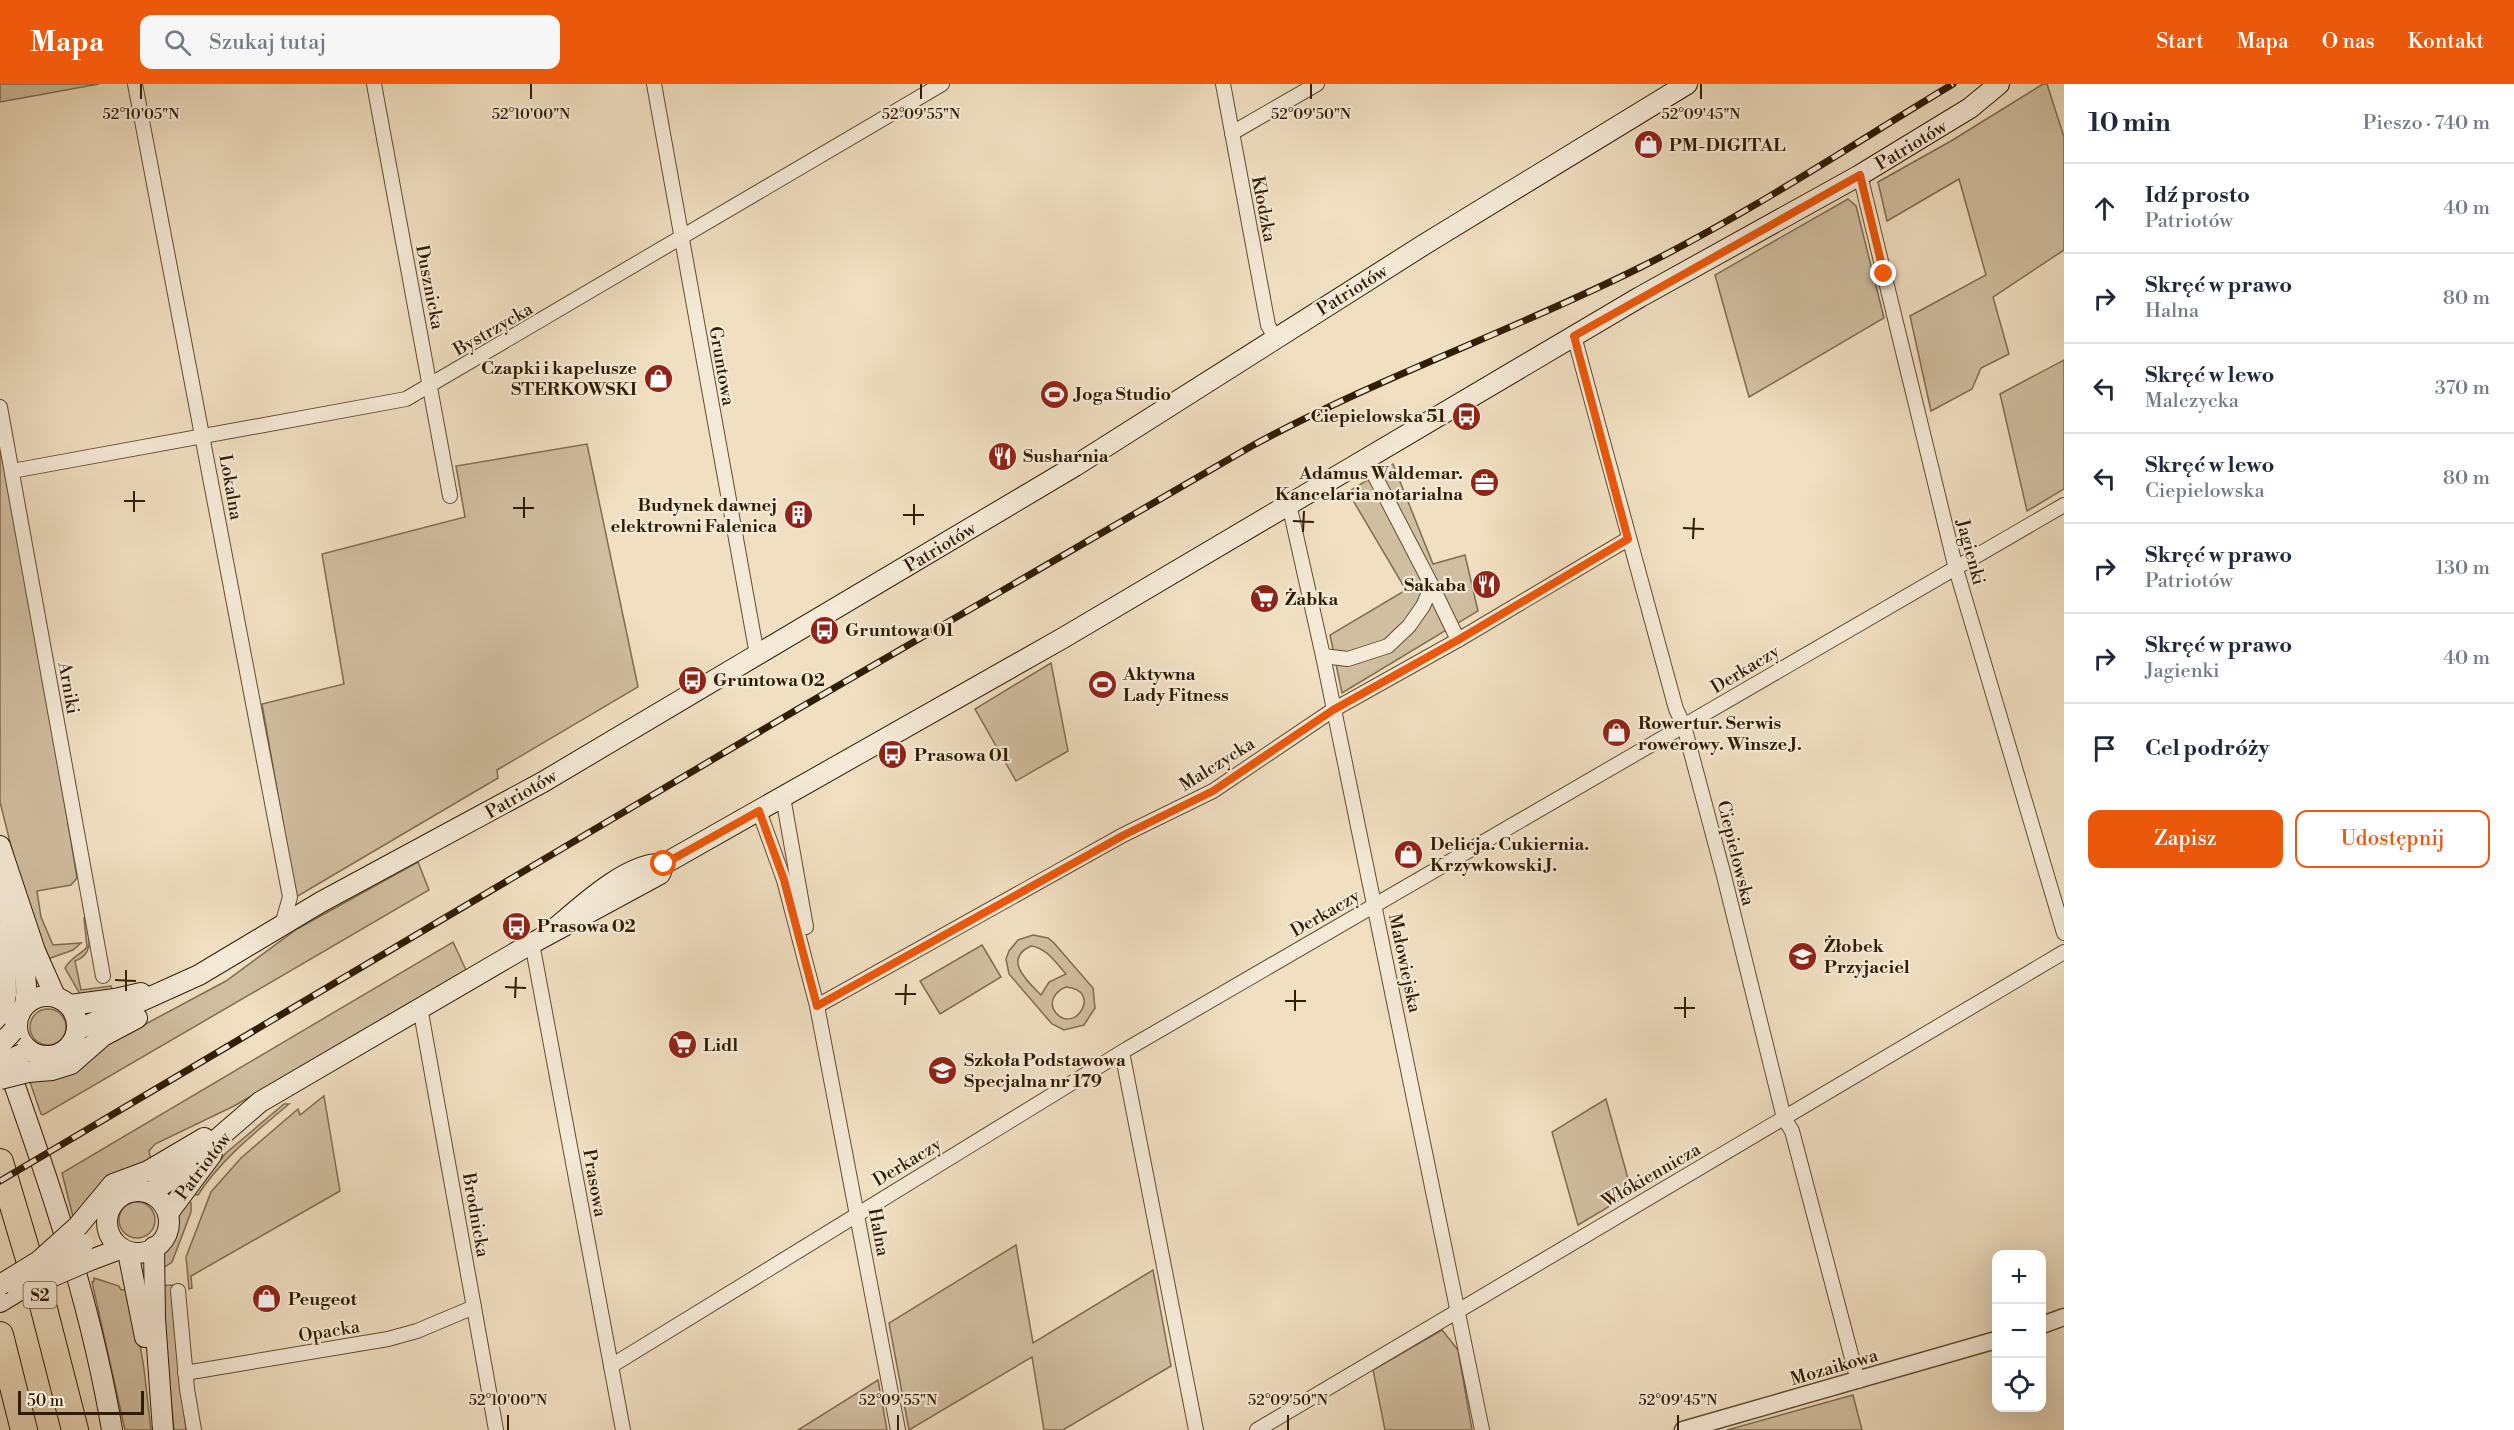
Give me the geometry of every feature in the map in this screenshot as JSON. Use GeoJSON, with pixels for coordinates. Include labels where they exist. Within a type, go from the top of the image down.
{"type":"FeatureCollection","features":[{"type":"Feature","properties":{"kind":"highway","name":"S2"},"geometry":{"type":"LineString","coordinates":[[0,1162],[44,1309],[75,1430]]}},
{"type":"Feature","properties":{"kind":"highway"},"geometry":{"type":"LineString","coordinates":[[0,1335],[24,1430]]}},
{"type":"Feature","properties":{"kind":"main road","name":"Patriotów"},"geometry":{"type":"LineString","coordinates":[[77,1030],[198,975],[321,902],[495,809],[757,655],[1075,466],[1275,338],[1686,84]]}},
{"type":"Feature","properties":{"kind":"main road","name":"Patriotów"},"geometry":{"type":"LineString","coordinates":[[151,1192],[171,1179],[260,1102],[551,932],[598,892],[647,864],[664,864],[1064,638],[1574,336],[1860,175],[1970,108],[1999,84]]}},
{"type":"Feature","properties":{"kind":"main road"},"geometry":{"type":"LineString","coordinates":[[0,846],[35,951],[63,1001],[75,1013],[77,1030],[72,1044],[60,1053],[0,1064]]}},
{"type":"Feature","properties":{"kind":"main road"},"geometry":{"type":"LineString","coordinates":[[0,886],[24,970],[27,996],[25,1005],[6,1030]]}},
{"type":"Feature","properties":{"kind":"main road"},"geometry":{"type":"LineString","coordinates":[[5,907],[6,1030],[37,1150],[69,1251],[96,1353],[112,1430]]}},
{"type":"Feature","properties":{"kind":"main road","name":"Patriotów"},"geometry":{"type":"LineString","coordinates":[[25,1005],[36,997],[63,1001],[115,999],[178,984]]}},
{"type":"Feature","properties":{"kind":"main road"},"geometry":{"type":"LineString","coordinates":[[6,1030],[20,1037],[27,1059],[52,1070],[71,1064],[103,1036],[143,1014],[178,984]]}},
{"type":"Feature","properties":{"kind":"main road"},"geometry":{"type":"LineString","coordinates":[[0,1079],[27,1059]]}},
{"type":"Feature","properties":{"kind":"main road","name":"Patriotów"},"geometry":{"type":"LineString","coordinates":[[169,1212],[238,1120]]}},
{"type":"Feature","properties":{"kind":"main road"},"geometry":{"type":"LineString","coordinates":[[83,1243],[113,1184],[148,1171],[238,1120]]}},
{"type":"Feature","properties":{"kind":"main road"},"geometry":{"type":"LineString","coordinates":[[0,1302],[9,1288],[83,1243],[106,1224],[114,1203],[121,1196],[132,1192],[151,1192],[161,1199],[169,1212],[167,1231],[148,1251],[124,1250],[83,1243]]}},
{"type":"Feature","properties":{"kind":"main road"},"geometry":{"type":"LineString","coordinates":[[106,1224],[113,1241],[124,1250],[142,1321],[162,1430]]}},
{"type":"Feature","properties":{"kind":"main road"},"geometry":{"type":"LineString","coordinates":[[154,1246],[155,1319],[162,1430]]}},
{"type":"Feature","properties":{"kind":"street","name":"Lokalna"},"geometry":{"type":"LineString","coordinates":[[135,84],[290,897],[282,924]]}},
{"type":"Feature","properties":{"kind":"street","name":"Dusznicka"},"geometry":{"type":"LineString","coordinates":[[374,84],[450,496]]}},
{"type":"Feature","properties":{"kind":"street","name":"Gruntowa"},"geometry":{"type":"LineString","coordinates":[[654,84],[757,655]]}},
{"type":"Feature","properties":{"kind":"street","name":"Bystrzycka"},"geometry":{"type":"LineString","coordinates":[[12,471],[406,399],[682,239],[942,84]]}},
{"type":"Feature","properties":{"kind":"street","name":"Kłodzka"},"geometry":{"type":"LineString","coordinates":[[1222,84],[1268,325],[1275,338]]}},
{"type":"Feature","properties":{"kind":"street"},"geometry":{"type":"LineString","coordinates":[[1232,133],[1317,84]]}},
{"type":"Feature","properties":{"kind":"street","name":"Jagienki"},"geometry":{"type":"LineString","coordinates":[[1860,175],[1956,569],[2064,933]]}},
{"type":"Feature","properties":{"kind":"street","name":"Ciepielowska"},"geometry":{"type":"LineString","coordinates":[[1574,336],[1628,539],[1676,709],[1684,726],[1784,1118],[1792,1131],[1858,1380]]}},
{"type":"Feature","properties":{"kind":"street","name":"Arniki"},"geometry":{"type":"LineString","coordinates":[[0,407],[103,976]]}},
{"type":"Feature","properties":{"kind":"street"},"geometry":{"type":"LineString","coordinates":[[1366,459],[1458,640]]}},
{"type":"Feature","properties":{"kind":"street","name":"Małowiejska"},"geometry":{"type":"LineString","coordinates":[[1289,504],[1375,905],[1482,1430]]}},
{"type":"Feature","properties":{"kind":"street","name":"Derkaczy"},"geometry":{"type":"LineString","coordinates":[[611,1366],[1122,1052],[1941,574],[1956,569],[2064,505]]}},
{"type":"Feature","properties":{"kind":"street","name":"Malczycka"},"geometry":{"type":"LineString","coordinates":[[817,1006],[1124,835],[1213,791],[1333,710],[1458,640],[1628,539]]}},
{"type":"Feature","properties":{"kind":"street"},"geometry":{"type":"LineString","coordinates":[[1323,656],[1348,660],[1388,646],[1409,626],[1423,606],[1432,585]]}},
{"type":"Feature","properties":{"kind":"street","name":"Halna"},"geometry":{"type":"LineString","coordinates":[[783,797],[805,920],[817,1006],[898,1430]]}},
{"type":"Feature","properties":{"kind":"street","name":"Halna"},"geometry":{"type":"LineString","coordinates":[[759,811],[784,880],[817,1006]]}},
{"type":"Feature","properties":{"kind":"street"},"geometry":{"type":"LineString","coordinates":[[290,897],[307,902],[321,902]]}},
{"type":"Feature","properties":{"kind":"street","name":"Prasowa"},"geometry":{"type":"LineString","coordinates":[[532,943],[623,1430]]}},
{"type":"Feature","properties":{"kind":"street","name":"Włókiennicza"},"geometry":{"type":"LineString","coordinates":[[1257,1430],[2064,952]]}},
{"type":"Feature","properties":{"kind":"street","name":"Brodnicka"},"geometry":{"type":"LineString","coordinates":[[420,1007],[496,1430]]}},
{"type":"Feature","properties":{"kind":"street"},"geometry":{"type":"LineString","coordinates":[[1122,1052],[1196,1430]]}},
{"type":"Feature","properties":{"kind":"street"},"geometry":{"type":"LineString","coordinates":[[178,1291],[185,1373],[194,1430]]}},
{"type":"Feature","properties":{"kind":"street","name":"Opacka"},"geometry":{"type":"LineString","coordinates":[[185,1373],[388,1339],[417,1331],[474,1307]]}},
{"type":"Feature","properties":{"kind":"street"},"geometry":{"type":"LineString","coordinates":[[2046,1324],[2064,1317]]}},
{"type":"Feature","properties":{"kind":"street","name":"Mozaikowa"},"geometry":{"type":"LineString","coordinates":[[1683,1430],[1992,1341]]}},
{"type":"Feature","properties":{"kind":"shaded area"},"geometry":{"type":"Polygon","coordinates":[[[0,84],[99,84],[0,102],[0,84]]]}},
{"type":"Feature","properties":{"kind":"shaded area"},"geometry":{"type":"Polygon","coordinates":[[[2043,84],[2047,84],[2064,137],[2064,250],[1993,297],[2009,354],[1981,368],[1972,389],[1931,411],[1910,316],[1986,275],[1959,179],[1887,221],[1878,182],[1951,141],[2043,84]]]}},
{"type":"Feature","properties":{"kind":"shaded area"},"geometry":{"type":"Polygon","coordinates":[[[1848,199],[1856,206],[1884,318],[1749,397],[1715,275],[1848,199]]]}},
{"type":"Feature","properties":{"kind":"shaded area"},"geometry":{"type":"Polygon","coordinates":[[[2064,360],[2064,489],[2027,511],[2000,394],[2064,360]]]}},
{"type":"Feature","properties":{"kind":"shaded area"},"geometry":{"type":"Polygon","coordinates":[[[0,442],[47,696],[77,878],[71,885],[37,891],[41,917],[53,945],[81,943],[73,950],[45,960],[27,910],[0,802],[0,442]]]}},
{"type":"Feature","properties":{"kind":"shaded area"},"geometry":{"type":"Polygon","coordinates":[[[587,444],[638,687],[497,770],[498,778],[296,897],[262,704],[344,684],[322,554],[465,517],[456,466],[587,444]]]}},
{"type":"Feature","properties":{"kind":"shaded area"},"geometry":{"type":"Polygon","coordinates":[[[1393,464],[1433,564],[1465,555],[1478,611],[1342,693],[1330,635],[1406,590],[1348,492],[1393,464]]]}},
{"type":"Feature","properties":{"kind":"shaded area"},"geometry":{"type":"Polygon","coordinates":[[[1051,663],[1068,751],[1016,781],[975,709],[1051,663]]]}},
{"type":"Feature","properties":{"kind":"shaded area"},"geometry":{"type":"Polygon","coordinates":[[[418,862],[429,890],[43,1115],[41,1114],[30,1082],[32,1080],[59,1078],[73,1073],[110,1043],[226,981],[297,929],[418,862]]]}},
{"type":"Feature","properties":{"kind":"shaded area"},"geometry":{"type":"Polygon","coordinates":[[[84,918],[87,918],[89,931],[88,949],[86,954],[75,961],[81,990],[111,986],[113,992],[80,994],[65,968],[87,947],[84,918]]]}},
{"type":"Feature","properties":{"kind":"shaded area"},"geometry":{"type":"Polygon","coordinates":[[[1033,935],[1048,938],[1093,988],[1095,1008],[1084,1025],[1064,1030],[1052,1024],[1009,974],[1006,959],[1018,940],[1033,935]],[[1031,946],[1018,957],[1018,964],[1024,977],[1041,995],[1049,982],[1066,974],[1046,953],[1031,946]],[[1066,987],[1056,994],[1052,1005],[1056,1013],[1063,1018],[1071,1019],[1082,1009],[1083,995],[1077,990],[1066,987]]]}},
{"type":"Feature","properties":{"kind":"shaded area"},"geometry":{"type":"Polygon","coordinates":[[[453,942],[466,970],[234,1106],[155,1144],[149,1151],[151,1161],[73,1217],[62,1173],[453,942]]]}},
{"type":"Feature","properties":{"kind":"shaded area"},"geometry":{"type":"Polygon","coordinates":[[[982,945],[1001,977],[940,1014],[920,981],[982,945]]]}},
{"type":"Feature","properties":{"kind":"shaded area"},"geometry":{"type":"Polygon","coordinates":[[[48,1009],[61,1014],[66,1027],[61,1040],[48,1045],[35,1040],[30,1027],[35,1014],[48,1009]]]}},
{"type":"Feature","properties":{"kind":"shaded area"},"geometry":{"type":"Polygon","coordinates":[[[324,1096],[340,1191],[191,1276],[192,1288],[189,1289],[186,1257],[211,1192],[241,1158],[298,1109],[300,1115],[324,1096]]]}},
{"type":"Feature","properties":{"kind":"shaded area"},"geometry":{"type":"Polygon","coordinates":[[[1606,1099],[1632,1193],[1578,1225],[1552,1132],[1606,1099]]]}},
{"type":"Feature","properties":{"kind":"shaded area"},"geometry":{"type":"Polygon","coordinates":[[[284,1104],[289,1104],[217,1169],[198,1195],[188,1194],[226,1153],[284,1104]]]}},
{"type":"Feature","properties":{"kind":"shaded area"},"geometry":{"type":"Polygon","coordinates":[[[186,1197],[191,1203],[191,1212],[172,1262],[162,1269],[160,1256],[173,1234],[176,1216],[186,1197]]]}},
{"type":"Feature","properties":{"kind":"shaded area"},"geometry":{"type":"Polygon","coordinates":[[[137,1202],[150,1207],[155,1220],[150,1233],[137,1238],[124,1233],[119,1220],[124,1207],[137,1202]]]}},
{"type":"Feature","properties":{"kind":"shaded area"},"geometry":{"type":"Polygon","coordinates":[[[1016,1245],[1033,1343],[1153,1270],[1171,1366],[1063,1430],[1044,1430],[1032,1357],[909,1430],[889,1323],[1016,1245]]]}},
{"type":"Feature","properties":{"kind":"shaded area"},"geometry":{"type":"Polygon","coordinates":[[[94,1278],[119,1286],[121,1290],[131,1289],[151,1430],[125,1430],[92,1282],[94,1278]]]}},
{"type":"Feature","properties":{"kind":"shaded area"},"geometry":{"type":"Polygon","coordinates":[[[160,1286],[175,1287],[172,1294],[186,1430],[174,1430],[160,1286]]]}},
{"type":"Feature","properties":{"kind":"shaded area"},"geometry":{"type":"Polygon","coordinates":[[[1442,1330],[1458,1350],[1472,1430],[1385,1430],[1373,1370],[1442,1330]]]}},
{"type":"Feature","properties":{"kind":"shaded area"},"geometry":{"type":"Polygon","coordinates":[[[878,1380],[887,1430],[798,1430],[878,1380]]]}},
{"type":"Feature","properties":{"kind":"shaded area"},"geometry":{"type":"Polygon","coordinates":[[[1853,1395],[1862,1430],[1727,1430],[1853,1395]]]}},
{"type":"Feature","properties":{"kind":"railway"},"geometry":{"type":"LineString","coordinates":[[0,1181],[798,709],[1250,447],[1346,399],[1641,267],[1760,202],[1953,84]]}},
{"type":"Feature","properties":{"kind":"place","name":"PM-DIGITAL"},"geometry":{"type":"Point","coordinates":[1648,145]}},
{"type":"Feature","properties":{"kind":"place","name":"Czapki i kapelusze STERKOWSKI"},"geometry":{"type":"Point","coordinates":[658,378]}},
{"type":"Feature","properties":{"kind":"place","name":"Joga Studio"},"geometry":{"type":"Point","coordinates":[1054,394]}},
{"type":"Feature","properties":{"kind":"place","name":"Ciepielowska 51"},"geometry":{"type":"Point","coordinates":[1467,416]}},
{"type":"Feature","properties":{"kind":"place","name":"Susharnia"},"geometry":{"type":"Point","coordinates":[1002,456]}},
{"type":"Feature","properties":{"kind":"place","name":"Adamus Waldemar. Kancelaria notarialna"},"geometry":{"type":"Point","coordinates":[1484,483]}},
{"type":"Feature","properties":{"kind":"place","name":"Budynek dawnej elektrowni Falenica"},"geometry":{"type":"Point","coordinates":[798,515]}},
{"type":"Feature","properties":{"kind":"place","name":"Sakaba"},"geometry":{"type":"Point","coordinates":[1487,585]}},
{"type":"Feature","properties":{"kind":"place","name":"Żabka"},"geometry":{"type":"Point","coordinates":[1264,599]}},
{"type":"Feature","properties":{"kind":"place","name":"Gruntowa 01"},"geometry":{"type":"Point","coordinates":[824,630]}},
{"type":"Feature","properties":{"kind":"place","name":"Gruntowa 02"},"geometry":{"type":"Point","coordinates":[692,680]}},
{"type":"Feature","properties":{"kind":"place","name":"Aktywna Lady Fitness"},"geometry":{"type":"Point","coordinates":[1102,684]}},
{"type":"Feature","properties":{"kind":"place","name":"Rowertur. Serwis rowerowy. Winsze J."},"geometry":{"type":"Point","coordinates":[1617,733]}},
{"type":"Feature","properties":{"kind":"place","name":"Prasowa 01"},"geometry":{"type":"Point","coordinates":[893,755]}},
{"type":"Feature","properties":{"kind":"place","name":"Delicja. Cukiernia. Krzywkowski J."},"geometry":{"type":"Point","coordinates":[1409,854]}},
{"type":"Feature","properties":{"kind":"place","name":"Prasowa 02"},"geometry":{"type":"Point","coordinates":[516,926]}},
{"type":"Feature","properties":{"kind":"place","name":"Żłobek Przyjaciel"},"geometry":{"type":"Point","coordinates":[1803,956]}},
{"type":"Feature","properties":{"kind":"place","name":"Lidl"},"geometry":{"type":"Point","coordinates":[682,1045]}},
{"type":"Feature","properties":{"kind":"place","name":"Szkoła Podstawowa Specjalna nr 179"},"geometry":{"type":"Point","coordinates":[943,1070]}},
{"type":"Feature","properties":{"kind":"place","name":"Peugeot"},"geometry":{"type":"Point","coordinates":[267,1299]}},
{"type":"Feature","properties":{"kind":"route"},"geometry":{"type":"LineString","coordinates":[[664,864],[759,811],[797,923],[817,1006],[830,1000],[1124,835],[1213,791],[1333,710],[1458,640],[1628,539],[1574,336],[1860,175],[1884,274]]}}]}
